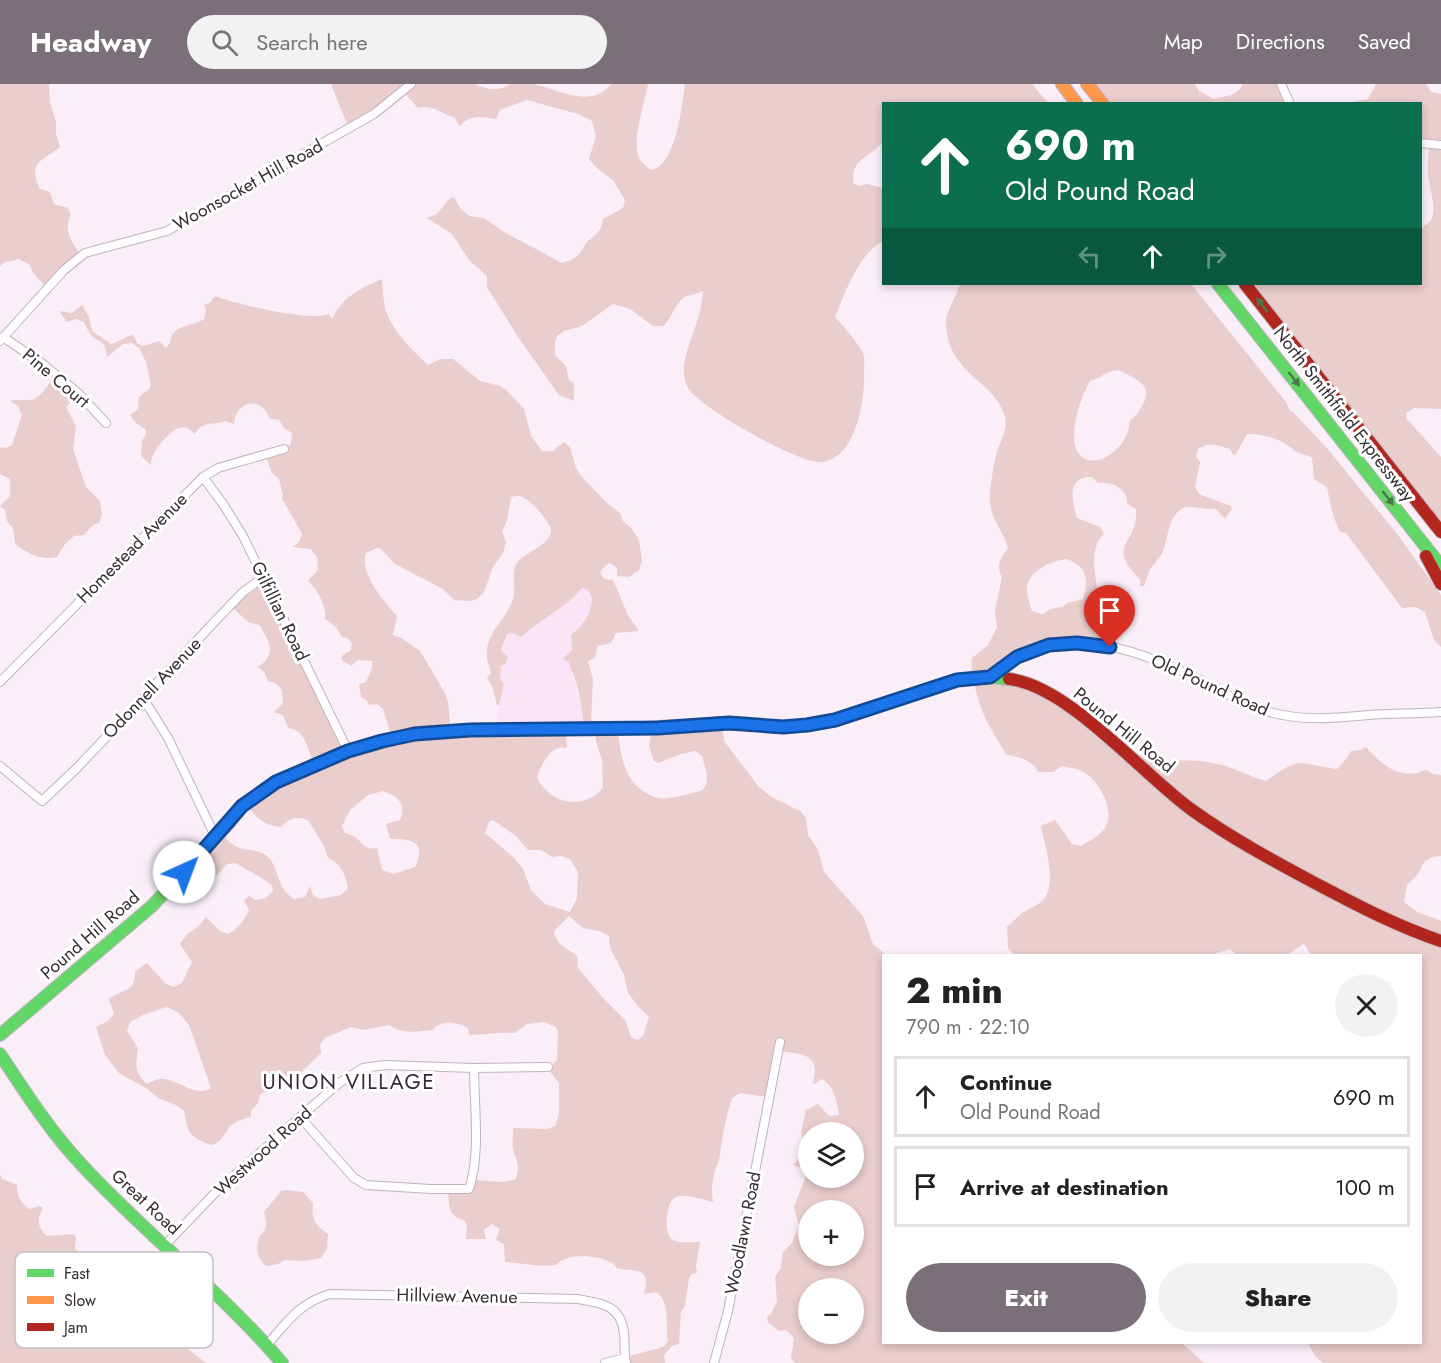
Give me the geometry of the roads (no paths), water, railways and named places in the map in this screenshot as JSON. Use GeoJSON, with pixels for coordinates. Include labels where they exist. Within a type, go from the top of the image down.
{"type":"FeatureCollection","features":[{"type":"Feature","properties":{"kind":"main road"},"geometry":{"type":"LineString","coordinates":[[1062,84],[1076,102]]}},
{"type":"Feature","properties":{"kind":"main road"},"geometry":{"type":"LineString","coordinates":[[1087,84],[1100,102]]}},
{"type":"Feature","properties":{"kind":"main road","name":"North Smithfield Expressway"},"geometry":{"type":"LineString","coordinates":[[1219,285],[1441,566]]}},
{"type":"Feature","properties":{"kind":"main road","name":"North Smithfield Expressway"},"geometry":{"type":"LineString","coordinates":[[1246,285],[1441,532]]}},
{"type":"Feature","properties":{"kind":"main road"},"geometry":{"type":"LineString","coordinates":[[1414,532],[1441,584]]}},
{"type":"Feature","properties":{"kind":"main road","name":"Pound Hill Road"},"geometry":{"type":"LineString","coordinates":[[0,1035],[152,906],[216,838],[242,806],[276,782],[348,751],[415,734],[459,731],[658,728],[729,723],[783,727],[807,725],[835,720],[957,680],[990,677],[1015,680],[1044,691],[1074,710],[1190,808],[1240,843],[1363,908],[1409,930],[1441,941]]}},
{"type":"Feature","properties":{"kind":"main road","name":"Great Road"},"geometry":{"type":"LineString","coordinates":[[0,1054],[61,1142],[93,1177],[172,1252]]}},
{"type":"Feature","properties":{"kind":"main road","name":"Great Road"},"geometry":{"type":"LineString","coordinates":[[213,1291],[282,1363]]}},
{"type":"Feature","properties":{"kind":"street","name":"Woonsocket Hill Road"},"geometry":{"type":"LineString","coordinates":[[2,339],[64,270],[85,253],[167,231],[374,114],[411,84]]}},
{"type":"Feature","properties":{"kind":"street"},"geometry":{"type":"LineString","coordinates":[[1281,84],[1289,102]]}},
{"type":"Feature","properties":{"kind":"street"},"geometry":{"type":"LineString","coordinates":[[1422,143],[1441,145]]}},
{"type":"Feature","properties":{"kind":"street","name":"Pine Court"},"geometry":{"type":"LineString","coordinates":[[2,339],[43,364],[78,393],[106,423]]}},
{"type":"Feature","properties":{"kind":"street","name":"Homestead Avenue"},"geometry":{"type":"LineString","coordinates":[[0,682],[203,477],[218,468],[284,448]]}},
{"type":"Feature","properties":{"kind":"street","name":"Gilfillian Road"},"geometry":{"type":"LineString","coordinates":[[203,477],[243,536],[348,751]]}},
{"type":"Feature","properties":{"kind":"street","name":"Odonnell Avenue"},"geometry":{"type":"LineString","coordinates":[[0,766],[42,801],[77,768],[219,616],[243,592],[264,577]]}},
{"type":"Feature","properties":{"kind":"street","name":"Old Pound Road"},"geometry":{"type":"LineString","coordinates":[[990,677],[1017,657],[1033,650],[1049,645],[1077,643],[1124,649],[1147,656],[1240,700],[1271,712],[1298,718],[1325,720],[1441,712]]}},
{"type":"Feature","properties":{"kind":"street"},"geometry":{"type":"LineString","coordinates":[[143,698],[168,738],[216,838]]}},
{"type":"Feature","properties":{"kind":"street","name":"Woodlawn Road"},"geometry":{"type":"LineString","coordinates":[[714,1363],[730,1301],[780,1042]]}},
{"type":"Feature","properties":{"kind":"street","name":"Westwood Road"},"geometry":{"type":"LineString","coordinates":[[165,1245],[214,1194],[300,1117],[339,1083],[363,1068],[385,1065],[474,1068],[548,1067]]}},
{"type":"Feature","properties":{"kind":"street"},"geometry":{"type":"LineString","coordinates":[[300,1117],[354,1178],[366,1185],[410,1189],[469,1189],[474,1153],[474,1068]]}},
{"type":"Feature","properties":{"kind":"street","name":"Hillview Avenue"},"geometry":{"type":"LineString","coordinates":[[267,1345],[294,1314],[313,1299],[330,1294],[578,1299],[600,1303],[616,1311],[624,1330],[626,1361]]}},
{"type":"Feature","properties":{"kind":"street"},"geometry":{"type":"LineString","coordinates":[[605,1363],[626,1361]]}},
{"type":"Feature","properties":{"kind":"district","name":"UNION VILLAGE"},"geometry":{"type":"Point","coordinates":[349,1082]}}]}
